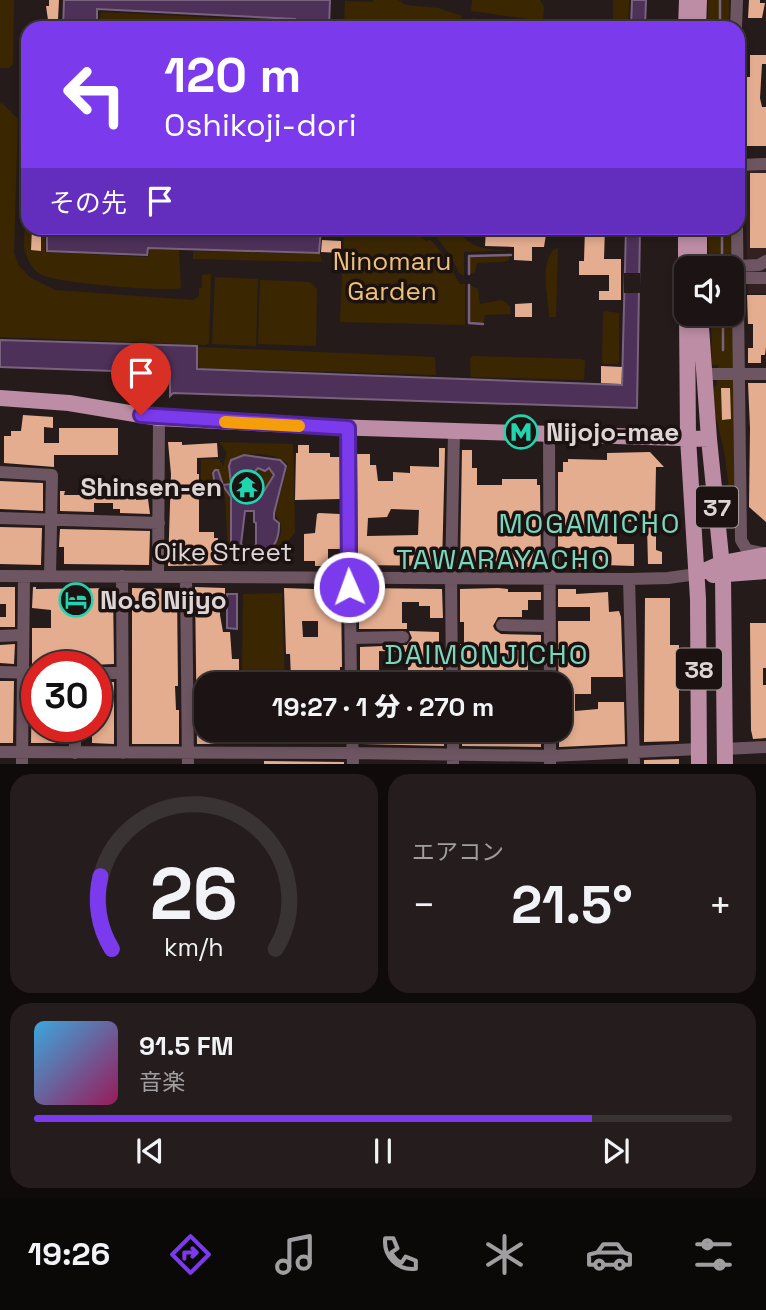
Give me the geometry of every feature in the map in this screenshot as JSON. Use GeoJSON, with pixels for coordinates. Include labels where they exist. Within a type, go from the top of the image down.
{"type":"FeatureCollection","features":[{"type":"Feature","properties":{"kind":"main road"},"geometry":{"type":"LineString","coordinates":[[687,0],[687,21]]}},
{"type":"Feature","properties":{"kind":"main road"},"geometry":{"type":"LineString","coordinates":[[698,21],[699,0]]}},
{"type":"Feature","properties":{"kind":"main road"},"geometry":{"type":"LineString","coordinates":[[686,235],[686,256]]}},
{"type":"Feature","properties":{"kind":"main road"},"geometry":{"type":"LineString","coordinates":[[699,235],[699,256]]}},
{"type":"Feature","properties":{"kind":"main road"},"geometry":{"type":"LineString","coordinates":[[687,326],[688,438]]}},
{"type":"Feature","properties":{"kind":"main road"},"geometry":{"type":"LineString","coordinates":[[0,398],[69,403],[159,418],[348,428],[709,439],[710,374],[702,326]]}},
{"type":"Feature","properties":{"kind":"main road","name":"37"},"geometry":{"type":"LineString","coordinates":[[688,438],[697,574]]}},
{"type":"Feature","properties":{"kind":"main road","name":"37"},"geometry":{"type":"LineString","coordinates":[[709,439],[728,568]]}},
{"type":"Feature","properties":{"kind":"main road","name":"Oike Street"},"geometry":{"type":"LineString","coordinates":[[697,574],[728,568],[766,554]]}},
{"type":"Feature","properties":{"kind":"main road","name":"Oike Street"},"geometry":{"type":"LineString","coordinates":[[728,568],[766,571]]}},
{"type":"Feature","properties":{"kind":"main road","name":"38"},"geometry":{"type":"LineString","coordinates":[[725,756],[723,598],[728,568]]}},
{"type":"Feature","properties":{"kind":"main road","name":"38"},"geometry":{"type":"LineString","coordinates":[[697,574],[699,757]]}},
{"type":"Feature","properties":{"kind":"street"},"geometry":{"type":"LineString","coordinates":[[736,21],[737,0]]}},
{"type":"Feature","properties":{"kind":"street"},"geometry":{"type":"LineString","coordinates":[[745,165],[766,164]]}},
{"type":"Feature","properties":{"kind":"street"},"geometry":{"type":"LineString","coordinates":[[737,235],[738,256]]}},
{"type":"Feature","properties":{"kind":"street"},"geometry":{"type":"LineString","coordinates":[[744,270],[766,261]]}},
{"type":"Feature","properties":{"kind":"street"},"geometry":{"type":"LineString","coordinates":[[744,273],[766,278]]}},
{"type":"Feature","properties":{"kind":"street"},"geometry":{"type":"LineString","coordinates":[[737,326],[742,544],[747,550],[766,554]]}},
{"type":"Feature","properties":{"kind":"street"},"geometry":{"type":"LineString","coordinates":[[710,374],[766,374]]}},
{"type":"Feature","properties":{"kind":"street"},"geometry":{"type":"LineString","coordinates":[[158,577],[159,418]]}},
{"type":"Feature","properties":{"kind":"street"},"geometry":{"type":"LineString","coordinates":[[348,428],[351,672]]}},
{"type":"Feature","properties":{"kind":"street"},"geometry":{"type":"LineString","coordinates":[[451,672],[446,605],[451,578],[454,432]]}},
{"type":"Feature","properties":{"kind":"street"},"geometry":{"type":"LineString","coordinates":[[549,434],[550,672]]}},
{"type":"Feature","properties":{"kind":"street"},"geometry":{"type":"LineString","coordinates":[[0,472],[52,475],[50,576]]}},
{"type":"Feature","properties":{"kind":"street"},"geometry":{"type":"LineString","coordinates":[[0,518],[159,523]]}},
{"type":"Feature","properties":{"kind":"street"},"geometry":{"type":"LineString","coordinates":[[728,568],[741,534]]}},
{"type":"Feature","properties":{"kind":"street","name":"Oike Street"},"geometry":{"type":"LineString","coordinates":[[0,576],[629,579],[697,574]]}},
{"type":"Feature","properties":{"kind":"street"},"geometry":{"type":"LineString","coordinates":[[22,651],[24,576]]}},
{"type":"Feature","properties":{"kind":"street"},"geometry":{"type":"LineString","coordinates":[[122,576],[123,753]]}},
{"type":"Feature","properties":{"kind":"street"},"geometry":{"type":"LineString","coordinates":[[186,577],[188,759]]}},
{"type":"Feature","properties":{"kind":"street"},"geometry":{"type":"LineString","coordinates":[[629,579],[635,758]]}},
{"type":"Feature","properties":{"kind":"street"},"geometry":{"type":"LineString","coordinates":[[502,625],[549,626]]}},
{"type":"Feature","properties":{"kind":"street"},"geometry":{"type":"LineString","coordinates":[[0,636],[22,635]]}},
{"type":"Feature","properties":{"kind":"street"},"geometry":{"type":"LineString","coordinates":[[351,638],[403,637]]}},
{"type":"Feature","properties":{"kind":"street"},"geometry":{"type":"LineString","coordinates":[[0,672],[21,672]]}},
{"type":"Feature","properties":{"kind":"street"},"geometry":{"type":"LineString","coordinates":[[112,673],[122,673]]}},
{"type":"Feature","properties":{"kind":"street"},"geometry":{"type":"LineString","coordinates":[[550,742],[550,760]]}},
{"type":"Feature","properties":{"kind":"street"},"geometry":{"type":"LineString","coordinates":[[725,756],[766,747]]}},
{"type":"Feature","properties":{"kind":"street"},"geometry":{"type":"LineString","coordinates":[[0,752],[22,758],[123,753],[152,759],[550,760],[630,753],[635,758],[699,757]]}},
{"type":"Feature","properties":{"kind":"shaded area"},"geometry":{"type":"Polygon","coordinates":[[[64,0],[330,0],[329,21],[97,9],[97,21],[63,21],[64,0]]]}},
{"type":"Feature","properties":{"kind":"shaded area"},"geometry":{"type":"Polygon","coordinates":[[[632,0],[646,0],[645,21],[631,21],[632,0]]]}},
{"type":"Feature","properties":{"kind":"shaded area"},"geometry":{"type":"Polygon","coordinates":[[[745,169],[766,169],[766,293],[748,294],[745,169]]]}},
{"type":"Feature","properties":{"kind":"shaded area"},"geometry":{"type":"Polygon","coordinates":[[[47,235],[320,235],[319,253],[148,248],[147,255],[47,251],[47,235]]]}},
{"type":"Feature","properties":{"kind":"shaded area"},"geometry":{"type":"Polygon","coordinates":[[[626,235],[640,235],[637,408],[173,393],[170,396],[170,373],[0,367],[0,340],[197,346],[197,369],[622,385],[626,235]]]}},
{"type":"Feature","properties":{"kind":"shaded area"},"geometry":{"type":"Polygon","coordinates":[[[244,455],[280,460],[286,466],[274,513],[274,519],[279,523],[278,534],[271,548],[257,555],[231,556],[231,497],[223,486],[222,488],[215,485],[213,473],[218,470],[223,485],[231,484],[231,460],[244,455]],[[258,468],[249,478],[252,488],[264,491],[274,475],[269,468],[265,471],[258,468]],[[245,511],[241,544],[246,548],[246,552],[252,553],[256,544],[254,511],[245,511]]]}},
{"type":"Feature","properties":{"kind":"shaded area"},"geometry":{"type":"Polygon","coordinates":[[[227,594],[237,594],[237,629],[227,628],[227,594]]]}},
{"type":"Feature","properties":{"kind":"green space"},"geometry":{"type":"Polygon","coordinates":[[[0,0],[14,0],[13,64],[9,68],[0,68],[0,0]]]}},
{"type":"Feature","properties":{"kind":"green space"},"geometry":{"type":"Polygon","coordinates":[[[398,0],[406,5],[438,8],[462,16],[462,21],[344,21],[345,1],[398,0]]]}},
{"type":"Feature","properties":{"kind":"green space"},"geometry":{"type":"Polygon","coordinates":[[[472,0],[540,0],[544,7],[543,21],[471,11],[472,0]]]}},
{"type":"Feature","properties":{"kind":"green space"},"geometry":{"type":"Polygon","coordinates":[[[613,0],[629,0],[628,21],[613,21],[613,0]]]}},
{"type":"Feature","properties":{"kind":"green space"},"geometry":{"type":"Polygon","coordinates":[[[708,0],[729,0],[729,21],[708,21],[708,0]]]}},
{"type":"Feature","properties":{"kind":"green space"},"geometry":{"type":"Polygon","coordinates":[[[101,12],[289,21],[99,21],[101,12]]]}},
{"type":"Feature","properties":{"kind":"green space"},"geometry":{"type":"Polygon","coordinates":[[[471,18],[492,21],[471,21],[471,18]]]}},
{"type":"Feature","properties":{"kind":"green space"},"geometry":{"type":"Polygon","coordinates":[[[2,103],[18,119],[14,253],[19,266],[31,278],[55,290],[193,300],[199,296],[202,275],[211,274],[209,343],[0,337],[2,103]]]}},
{"type":"Feature","properties":{"kind":"green space"},"geometry":{"type":"Polygon","coordinates":[[[24,235],[46,235],[45,252],[147,257],[150,249],[179,250],[181,288],[109,286],[49,277],[34,269],[24,247],[24,235]]]}},
{"type":"Feature","properties":{"kind":"green space","name":"Ninomaru Garden"},"geometry":{"type":"Polygon","coordinates":[[[344,235],[421,235],[426,241],[431,240],[446,258],[446,266],[460,284],[465,284],[465,325],[340,322],[344,235]]]}},
{"type":"Feature","properties":{"kind":"green space"},"geometry":{"type":"Polygon","coordinates":[[[442,235],[462,236],[485,248],[512,250],[464,252],[464,276],[459,273],[451,256],[437,238],[442,235]]]}},
{"type":"Feature","properties":{"kind":"green space"},"geometry":{"type":"Polygon","coordinates":[[[708,235],[731,235],[732,256],[709,256],[708,235]]]}},
{"type":"Feature","properties":{"kind":"green space"},"geometry":{"type":"Polygon","coordinates":[[[558,248],[556,317],[549,317],[546,266],[553,250],[558,248]]]}},
{"type":"Feature","properties":{"kind":"green space"},"geometry":{"type":"Polygon","coordinates":[[[193,251],[320,254],[322,262],[193,259],[193,251]]]}},
{"type":"Feature","properties":{"kind":"green space"},"geometry":{"type":"Polygon","coordinates":[[[469,256],[509,256],[509,260],[504,262],[477,263],[475,272],[469,274],[469,256]]]}},
{"type":"Feature","properties":{"kind":"green space"},"geometry":{"type":"Polygon","coordinates":[[[215,277],[258,279],[256,346],[212,344],[215,277]]]}},
{"type":"Feature","properties":{"kind":"green space"},"geometry":{"type":"Polygon","coordinates":[[[260,280],[310,282],[317,289],[316,346],[258,344],[260,280]]]}},
{"type":"Feature","properties":{"kind":"green space"},"geometry":{"type":"Polygon","coordinates":[[[469,285],[478,289],[480,304],[502,300],[510,306],[511,314],[485,315],[483,323],[470,322],[469,285]]]}},
{"type":"Feature","properties":{"kind":"green space"},"geometry":{"type":"Polygon","coordinates":[[[605,311],[619,313],[617,364],[602,362],[605,311]]]}},
{"type":"Feature","properties":{"kind":"green space"},"geometry":{"type":"Polygon","coordinates":[[[711,326],[733,326],[737,519],[732,519],[725,455],[713,404],[712,392],[717,384],[718,365],[712,365],[711,326]]]}},
{"type":"Feature","properties":{"kind":"green space"},"geometry":{"type":"Polygon","coordinates":[[[199,347],[435,357],[436,375],[199,368],[199,347]]]}},
{"type":"Feature","properties":{"kind":"green space"},"geometry":{"type":"Polygon","coordinates":[[[472,356],[582,359],[585,361],[584,380],[471,377],[472,356]]]}},
{"type":"Feature","properties":{"kind":"green space"},"geometry":{"type":"Polygon","coordinates":[[[219,442],[293,444],[295,532],[275,559],[261,557],[276,543],[281,534],[275,513],[288,464],[275,457],[260,454],[231,459],[228,466],[232,483],[227,490],[230,497],[228,554],[225,496],[221,488],[201,488],[201,459],[219,459],[223,466],[226,453],[219,442]]]}},
{"type":"Feature","properties":{"kind":"green space"},"geometry":{"type":"Polygon","coordinates":[[[258,467],[269,468],[274,475],[264,491],[252,488],[249,477],[258,467]]]}},
{"type":"Feature","properties":{"kind":"green space"},"geometry":{"type":"Polygon","coordinates":[[[282,593],[285,672],[242,670],[243,594],[282,593]]]}},
{"type":"Feature","properties":{"kind":"pier"},"geometry":{"type":"Polygon","coordinates":[[[624,273],[640,273],[640,293],[624,293],[624,273]]]}},
{"type":"Feature","properties":{"kind":"building"},"geometry":{"type":"Polygon","coordinates":[[[49,0],[59,0],[58,20],[48,20],[46,6],[49,6],[49,0]]]}},
{"type":"Feature","properties":{"kind":"building"},"geometry":{"type":"Polygon","coordinates":[[[749,0],[765,3],[762,18],[748,18],[749,0]]]}},
{"type":"Feature","properties":{"kind":"building"},"geometry":{"type":"Polygon","coordinates":[[[750,55],[766,55],[766,64],[762,64],[760,98],[762,107],[766,107],[766,146],[746,146],[745,77],[750,77],[750,55]]]}},
{"type":"Feature","properties":{"kind":"building"},"geometry":{"type":"Polygon","coordinates":[[[750,173],[766,173],[766,248],[750,248],[750,173]]]}},
{"type":"Feature","properties":{"kind":"building"},"geometry":{"type":"Polygon","coordinates":[[[32,235],[41,235],[41,251],[31,250],[32,235]]]}},
{"type":"Feature","properties":{"kind":"building"},"geometry":{"type":"Polygon","coordinates":[[[486,235],[546,235],[544,247],[532,247],[532,261],[514,260],[514,247],[485,246],[486,235]]]}},
{"type":"Feature","properties":{"kind":"building"},"geometry":{"type":"Polygon","coordinates":[[[585,235],[605,235],[604,259],[621,259],[621,300],[599,300],[599,291],[609,291],[609,275],[579,275],[579,261],[584,261],[585,235]]]}},
{"type":"Feature","properties":{"kind":"building"},"geometry":{"type":"Polygon","coordinates":[[[322,240],[341,241],[341,253],[321,252],[322,240]]]}},
{"type":"Feature","properties":{"kind":"building"},"geometry":{"type":"Polygon","coordinates":[[[747,295],[766,295],[766,347],[765,355],[761,355],[761,363],[748,363],[748,348],[753,348],[753,324],[748,324],[747,295]]]}},
{"type":"Feature","properties":{"kind":"building"},"geometry":{"type":"Polygon","coordinates":[[[532,303],[532,317],[515,317],[515,304],[532,303]]]}},
{"type":"Feature","properties":{"kind":"building"},"geometry":{"type":"Polygon","coordinates":[[[601,366],[622,367],[621,384],[601,383],[601,366]]]}},
{"type":"Feature","properties":{"kind":"building"},"geometry":{"type":"Polygon","coordinates":[[[748,383],[766,383],[766,522],[749,507],[748,383]]]}},
{"type":"Feature","properties":{"kind":"building"},"geometry":{"type":"Polygon","coordinates":[[[721,388],[730,388],[731,419],[722,420],[721,388]]]}},
{"type":"Feature","properties":{"kind":"building"},"geometry":{"type":"Polygon","coordinates":[[[23,415],[53,417],[53,428],[44,427],[44,443],[59,443],[59,428],[118,428],[118,455],[54,455],[54,467],[4,463],[4,436],[11,436],[11,431],[21,431],[23,415]]]}},
{"type":"Feature","properties":{"kind":"building"},"geometry":{"type":"Polygon","coordinates":[[[168,442],[182,442],[182,445],[217,443],[218,457],[197,458],[199,532],[214,532],[214,538],[218,538],[217,550],[222,550],[222,565],[168,566],[171,474],[168,442]]]}},
{"type":"Feature","properties":{"kind":"building"},"geometry":{"type":"Polygon","coordinates":[[[298,445],[309,445],[309,453],[330,453],[330,457],[340,457],[340,499],[295,500],[298,445]]]}},
{"type":"Feature","properties":{"kind":"building"},"geometry":{"type":"Polygon","coordinates":[[[439,448],[445,448],[442,566],[358,565],[357,454],[370,454],[370,465],[376,465],[378,481],[393,481],[393,472],[410,473],[410,466],[439,467],[439,448]],[[391,509],[387,517],[368,518],[367,536],[418,535],[419,510],[391,509]]]}},
{"type":"Feature","properties":{"kind":"building"},"geometry":{"type":"Polygon","coordinates":[[[462,450],[472,450],[472,468],[477,468],[477,485],[502,485],[502,479],[537,479],[537,485],[540,485],[541,567],[460,567],[462,450]]]}},
{"type":"Feature","properties":{"kind":"building"},"geometry":{"type":"Polygon","coordinates":[[[650,452],[664,467],[656,467],[655,518],[660,518],[660,527],[656,527],[656,550],[662,552],[662,564],[648,564],[647,527],[635,527],[635,522],[617,521],[617,544],[634,544],[634,566],[604,565],[599,558],[599,548],[585,548],[585,567],[573,567],[573,548],[559,548],[558,566],[558,472],[563,472],[563,462],[568,462],[568,459],[607,460],[607,453],[650,452]]]}},
{"type":"Feature","properties":{"kind":"building"},"geometry":{"type":"Polygon","coordinates":[[[0,481],[43,483],[43,511],[0,509],[0,481]]]}},
{"type":"Feature","properties":{"kind":"building"},"geometry":{"type":"Polygon","coordinates":[[[60,491],[65,491],[64,495],[84,495],[96,491],[136,492],[136,500],[148,499],[150,514],[120,513],[120,509],[113,509],[113,503],[94,503],[94,512],[60,511],[60,491]]]}},
{"type":"Feature","properties":{"kind":"building"},"geometry":{"type":"Polygon","coordinates":[[[319,513],[340,514],[341,549],[328,549],[328,566],[315,566],[315,561],[304,561],[304,534],[315,533],[319,513]]]}},
{"type":"Feature","properties":{"kind":"building"},"geometry":{"type":"Polygon","coordinates":[[[0,527],[42,528],[41,565],[0,564],[0,527]]]}},
{"type":"Feature","properties":{"kind":"building"},"geometry":{"type":"Polygon","coordinates":[[[60,529],[150,531],[149,565],[64,564],[64,547],[59,547],[60,529]]]}},
{"type":"Feature","properties":{"kind":"building"},"geometry":{"type":"Polygon","coordinates":[[[0,587],[15,587],[15,627],[0,627],[0,617],[6,617],[6,604],[0,604],[0,587]]]}},
{"type":"Feature","properties":{"kind":"building"},"geometry":{"type":"Polygon","coordinates":[[[33,587],[113,588],[114,664],[112,651],[32,651],[32,628],[51,628],[51,610],[32,608],[33,587]]]}},
{"type":"Feature","properties":{"kind":"building"},"geometry":{"type":"Polygon","coordinates":[[[195,587],[225,588],[225,597],[220,597],[220,615],[223,632],[230,632],[232,659],[239,659],[239,671],[254,672],[196,672],[195,587]]]}},
{"type":"Feature","properties":{"kind":"building"},"geometry":{"type":"Polygon","coordinates":[[[132,588],[177,589],[178,686],[175,686],[176,710],[179,710],[179,744],[132,744],[132,588]]]}},
{"type":"Feature","properties":{"kind":"building"},"geometry":{"type":"Polygon","coordinates":[[[284,588],[341,590],[340,672],[291,672],[290,654],[286,654],[284,588]],[[302,621],[303,637],[318,637],[318,621],[302,621]]]}},
{"type":"Feature","properties":{"kind":"building"},"geometry":{"type":"Polygon","coordinates":[[[359,588],[442,589],[443,618],[430,618],[430,606],[419,606],[419,602],[402,602],[402,623],[407,623],[407,629],[359,629],[359,588]]]}},
{"type":"Feature","properties":{"kind":"building"},"geometry":{"type":"Polygon","coordinates":[[[498,588],[508,589],[508,592],[541,592],[541,600],[528,600],[528,610],[522,610],[522,617],[498,617],[493,626],[501,634],[541,635],[541,649],[533,649],[533,661],[528,661],[528,672],[461,672],[460,644],[464,644],[464,622],[460,622],[460,589],[498,588]]]}},
{"type":"Feature","properties":{"kind":"building"},"geometry":{"type":"Polygon","coordinates":[[[558,589],[576,589],[576,594],[608,592],[609,612],[619,611],[623,677],[591,677],[591,694],[575,694],[575,711],[598,709],[598,702],[624,702],[625,744],[559,747],[559,742],[572,742],[572,672],[558,672],[558,621],[590,621],[590,607],[558,607],[558,589]]]}},
{"type":"Feature","properties":{"kind":"building"},"geometry":{"type":"Polygon","coordinates":[[[645,598],[670,598],[670,645],[679,645],[679,741],[644,742],[645,598]]]}},
{"type":"Feature","properties":{"kind":"building"},"geometry":{"type":"Polygon","coordinates":[[[750,623],[766,623],[766,668],[763,668],[763,685],[766,685],[766,738],[753,739],[751,730],[750,623]]]}},
{"type":"Feature","properties":{"kind":"building"},"geometry":{"type":"Polygon","coordinates":[[[409,631],[439,632],[439,649],[443,649],[443,672],[360,672],[360,647],[407,645],[412,638],[409,631]],[[379,651],[379,671],[408,670],[407,652],[379,651]]]}},
{"type":"Feature","properties":{"kind":"building"},"geometry":{"type":"Polygon","coordinates":[[[15,644],[14,664],[0,663],[0,645],[15,644]]]}},
{"type":"Feature","properties":{"kind":"building"},"geometry":{"type":"Polygon","coordinates":[[[0,681],[14,681],[13,743],[0,743],[0,681]]]}},
{"type":"Feature","properties":{"kind":"building"},"geometry":{"type":"Polygon","coordinates":[[[114,682],[114,744],[92,743],[112,742],[114,682]]]}},
{"type":"Feature","properties":{"kind":"building"},"geometry":{"type":"Polygon","coordinates":[[[31,742],[66,742],[66,743],[31,742]]]}},
{"type":"Feature","properties":{"kind":"building"},"geometry":{"type":"Polygon","coordinates":[[[197,742],[344,744],[197,744],[197,742]]]}},
{"type":"Feature","properties":{"kind":"building"},"geometry":{"type":"Polygon","coordinates":[[[444,742],[444,746],[361,744],[444,742]]]}},
{"type":"Feature","properties":{"kind":"building"},"geometry":{"type":"Polygon","coordinates":[[[462,742],[541,742],[541,747],[462,746],[462,742]]]}},
{"type":"Feature","properties":{"kind":"building"},"geometry":{"type":"Polygon","coordinates":[[[679,759],[679,764],[644,764],[644,760],[679,759]]]}},
{"type":"Feature","properties":{"kind":"building"},"geometry":{"type":"Polygon","coordinates":[[[264,761],[344,762],[344,764],[264,764],[264,761]]]}},
{"type":"Feature","properties":{"kind":"waterway"},"geometry":{"type":"LineString","coordinates":[[720,0],[720,21]]}},
{"type":"Feature","properties":{"kind":"waterway"},"geometry":{"type":"LineString","coordinates":[[722,235],[722,256]]}},
{"type":"Feature","properties":{"kind":"waterway"},"geometry":{"type":"LineString","coordinates":[[469,274],[469,256],[511,255]]}},
{"type":"Feature","properties":{"kind":"waterway"},"geometry":{"type":"LineString","coordinates":[[469,285],[469,323],[483,324]]}},
{"type":"Feature","properties":{"kind":"waterway"},"geometry":{"type":"LineString","coordinates":[[723,326],[723,350]]}},
{"type":"Feature","properties":{"kind":"slow traffic"},"geometry":{"type":"LineString","coordinates":[[225,422],[299,426]]}},
{"type":"Feature","properties":{"kind":"place","name":"Nijojo-mae"},"geometry":{"type":"Point","coordinates":[521,432]}},
{"type":"Feature","properties":{"kind":"place","name":"Shinsen-en"},"geometry":{"type":"Point","coordinates":[247,487]}},
{"type":"Feature","properties":{"kind":"place","name":"No.6 Nijyo"},"geometry":{"type":"Point","coordinates":[76,600]}},
{"type":"Feature","properties":{"kind":"district","name":"MOGAMICHO"},"geometry":{"type":"Point","coordinates":[590,523]}},
{"type":"Feature","properties":{"kind":"district","name":"TAWARAYACHO"},"geometry":{"type":"Point","coordinates":[504,559]}},
{"type":"Feature","properties":{"kind":"district","name":"DAIMONJICHO"},"geometry":{"type":"Point","coordinates":[487,654]}},
{"type":"Feature","properties":{"kind":"route"},"geometry":{"type":"LineString","coordinates":[[141,415],[348,428],[349,587]]}}]}
